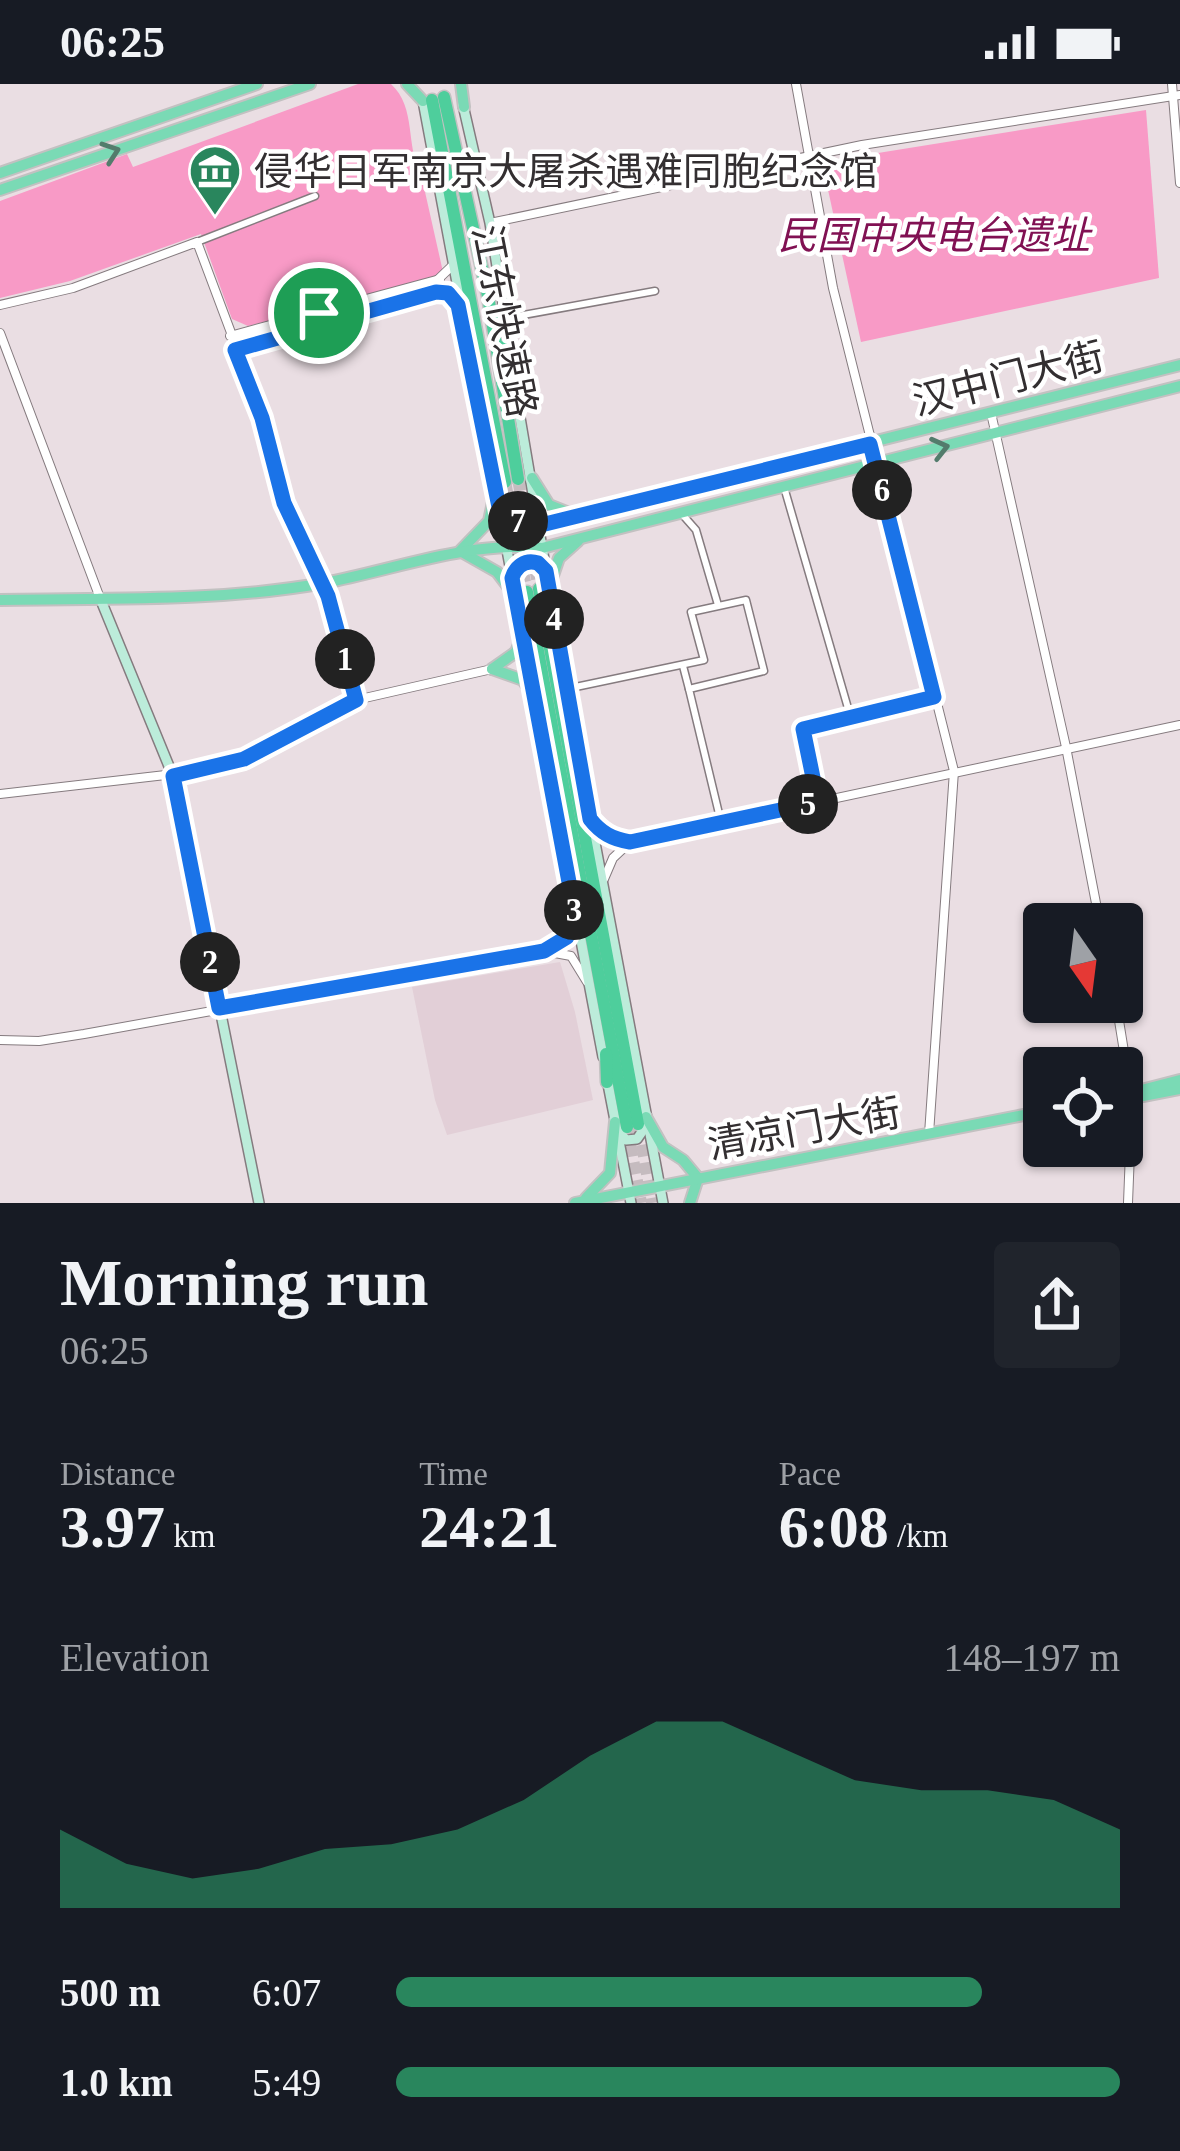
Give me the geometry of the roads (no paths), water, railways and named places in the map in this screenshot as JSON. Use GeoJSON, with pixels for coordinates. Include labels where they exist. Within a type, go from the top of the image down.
{"type":"FeatureCollection","features":[{"type":"Feature","properties":{"kind":"highway","name":"江东快速路"},"geometry":{"type":"LineString","coordinates":[[433,99],[488,296],[512,482]]}},
{"type":"Feature","properties":{"kind":"highway","name":"江东快速路"},"geometry":{"type":"LineString","coordinates":[[433,99],[476,329],[512,482]]}},
{"type":"Feature","properties":{"kind":"highway"},"geometry":{"type":"LineString","coordinates":[[488,296],[516,392]]}},
{"type":"Feature","properties":{"kind":"highway"},"geometry":{"type":"LineString","coordinates":[[476,329],[479,397]]}},
{"type":"Feature","properties":{"kind":"highway"},"geometry":{"type":"LineString","coordinates":[[533,591],[632,1123]]}},
{"type":"Feature","properties":{"kind":"highway"},"geometry":{"type":"LineString","coordinates":[[563,757],[566,689]]}},
{"type":"Feature","properties":{"kind":"highway"},"geometry":{"type":"LineString","coordinates":[[536,699],[563,757]]}},
{"type":"Feature","properties":{"kind":"highway"},"geometry":{"type":"LineString","coordinates":[[610,1009],[638,1075]]}},
{"type":"Feature","properties":{"kind":"highway"},"geometry":{"type":"LineString","coordinates":[[608,1082],[610,1009]]}},
{"type":"Feature","properties":{"kind":"main road"},"geometry":{"type":"LineString","coordinates":[[0,173],[257,84]]}},
{"type":"Feature","properties":{"kind":"main road"},"geometry":{"type":"LineString","coordinates":[[0,190],[310,84]]}},
{"type":"Feature","properties":{"kind":"main road"},"geometry":{"type":"LineString","coordinates":[[407,84],[433,99]]}},
{"type":"Feature","properties":{"kind":"main road"},"geometry":{"type":"LineString","coordinates":[[418,84],[433,99],[458,305],[479,397],[512,482],[534,507],[546,571],[533,591],[516,652],[492,669]]}},
{"type":"Feature","properties":{"kind":"main road"},"geometry":{"type":"LineString","coordinates":[[459,84],[490,223],[516,392],[512,482],[500,512],[504,544],[512,578],[533,591],[566,689],[638,1075],[629,1197]]}},
{"type":"Feature","properties":{"kind":"main road","name":"汉中门大街"},"geometry":{"type":"LineString","coordinates":[[504,544],[537,526],[1180,365]]}},
{"type":"Feature","properties":{"kind":"main road","name":"汉中门大街"},"geometry":{"type":"LineString","coordinates":[[0,600],[246,592],[323,583],[504,544],[542,548],[1180,386]]}},
{"type":"Feature","properties":{"kind":"main road"},"geometry":{"type":"LineString","coordinates":[[512,482],[549,505],[582,515],[587,537],[559,558],[533,591]]}},
{"type":"Feature","properties":{"kind":"main road"},"geometry":{"type":"LineString","coordinates":[[512,482],[489,521],[460,551],[533,591]]}},
{"type":"Feature","properties":{"kind":"main road"},"geometry":{"type":"LineString","coordinates":[[500,512],[515,522],[526,518],[534,507]]}},
{"type":"Feature","properties":{"kind":"main road"},"geometry":{"type":"LineString","coordinates":[[512,578],[518,566],[532,561],[546,571]]}},
{"type":"Feature","properties":{"kind":"main road"},"geometry":{"type":"LineString","coordinates":[[100,598],[173,776],[259,1203]]}},
{"type":"Feature","properties":{"kind":"main road"},"geometry":{"type":"LineString","coordinates":[[523,634],[608,1082],[632,1123],[660,1185],[663,1203]]}},
{"type":"Feature","properties":{"kind":"main road"},"geometry":{"type":"LineString","coordinates":[[492,669],[523,680],[536,699]]}},
{"type":"Feature","properties":{"kind":"main road"},"geometry":{"type":"LineString","coordinates":[[1143,1091],[1180,1084]]}},
{"type":"Feature","properties":{"kind":"main road","name":"清凉门大街"},"geometry":{"type":"LineString","coordinates":[[582,1202],[629,1197],[660,1185],[1023,1116]]}},
{"type":"Feature","properties":{"kind":"main road"},"geometry":{"type":"LineString","coordinates":[[632,1123],[698,1178],[690,1203]]}},
{"type":"Feature","properties":{"kind":"main road"},"geometry":{"type":"LineString","coordinates":[[582,1202],[610,1173],[632,1123]]}},
{"type":"Feature","properties":{"kind":"street"},"geometry":{"type":"LineString","coordinates":[[796,84],[832,288],[954,771],[929,1136]]}},
{"type":"Feature","properties":{"kind":"street"},"geometry":{"type":"LineString","coordinates":[[1172,84],[1177,95],[1180,183]]}},
{"type":"Feature","properties":{"kind":"street"},"geometry":{"type":"LineString","coordinates":[[490,223],[809,156],[1177,95]]}},
{"type":"Feature","properties":{"kind":"street"},"geometry":{"type":"LineString","coordinates":[[0,305],[74,288],[316,196]]}},
{"type":"Feature","properties":{"kind":"street"},"geometry":{"type":"LineString","coordinates":[[197,242],[262,418],[284,503],[323,583],[356,700]]}},
{"type":"Feature","properties":{"kind":"street"},"geometry":{"type":"LineString","coordinates":[[368,305],[429,288],[452,266]]}},
{"type":"Feature","properties":{"kind":"street"},"geometry":{"type":"LineString","coordinates":[[316,319],[351,317],[368,305],[440,279]]}},
{"type":"Feature","properties":{"kind":"street"},"geometry":{"type":"LineString","coordinates":[[429,288],[448,293],[458,305]]}},
{"type":"Feature","properties":{"kind":"street"},"geometry":{"type":"LineString","coordinates":[[507,318],[655,291]]}},
{"type":"Feature","properties":{"kind":"street"},"geometry":{"type":"LineString","coordinates":[[232,343],[316,319],[349,304],[448,293]]}},
{"type":"Feature","properties":{"kind":"street"},"geometry":{"type":"LineString","coordinates":[[349,304],[356,310],[351,317]]}},
{"type":"Feature","properties":{"kind":"street"},"geometry":{"type":"LineString","coordinates":[[333,308],[330,315],[337,320]]}},
{"type":"Feature","properties":{"kind":"street"},"geometry":{"type":"LineString","coordinates":[[0,333],[100,598]]}},
{"type":"Feature","properties":{"kind":"street"},"geometry":{"type":"LineString","coordinates":[[991,413],[1096,903]]}},
{"type":"Feature","properties":{"kind":"street"},"geometry":{"type":"LineString","coordinates":[[784,487],[850,715]]}},
{"type":"Feature","properties":{"kind":"street"},"geometry":{"type":"LineString","coordinates":[[681,513],[696,530],[718,605]]}},
{"type":"Feature","properties":{"kind":"street"},"geometry":{"type":"LineString","coordinates":[[566,689],[704,660],[691,612],[746,600],[764,671],[689,689]]}},
{"type":"Feature","properties":{"kind":"street"},"geometry":{"type":"LineString","coordinates":[[682,666],[721,822]]}},
{"type":"Feature","properties":{"kind":"street"},"geometry":{"type":"LineString","coordinates":[[0,794],[173,776],[244,759],[356,700],[492,669]]}},
{"type":"Feature","properties":{"kind":"street"},"geometry":{"type":"LineString","coordinates":[[818,802],[803,729],[934,697]]}},
{"type":"Feature","properties":{"kind":"street"},"geometry":{"type":"LineString","coordinates":[[602,888],[614,858],[630,842],[1180,725]]}},
{"type":"Feature","properties":{"kind":"street"},"geometry":{"type":"LineString","coordinates":[[590,819],[599,830],[630,842]]}},
{"type":"Feature","properties":{"kind":"street"},"geometry":{"type":"LineString","coordinates":[[544,951],[567,937],[575,914]]}},
{"type":"Feature","properties":{"kind":"street"},"geometry":{"type":"LineString","coordinates":[[0,1040],[39,1041],[544,951],[571,956],[589,985]]}},
{"type":"Feature","properties":{"kind":"street"},"geometry":{"type":"LineString","coordinates":[[1127,1167],[1128,1203]]}},
{"type":"Feature","properties":{"kind":"tunnel"},"geometry":{"type":"LineString","coordinates":[[313,320],[372,304]]}},
{"type":"Feature","properties":{"kind":"tunnel"},"geometry":{"type":"LineString","coordinates":[[518,479],[539,589]]}},
{"type":"Feature","properties":{"kind":"tunnel"},"geometry":{"type":"LineString","coordinates":[[505,482],[527,592]]}},
{"type":"Feature","properties":{"kind":"tunnel"},"geometry":{"type":"LineString","coordinates":[[627,1127],[641,1203]]}},
{"type":"Feature","properties":{"kind":"tunnel"},"geometry":{"type":"LineString","coordinates":[[639,1127],[652,1203]]}},
{"type":"Feature","properties":{"kind":"place","name":"侵华日军南京大屠杀遇难同胞纪念馆"},"geometry":{"type":"Point","coordinates":[215,217]}},
{"type":"Feature","properties":{"kind":"park label","name":"民国中央电台遗址"},"geometry":{"type":"Point","coordinates":[934,235]}}]}
